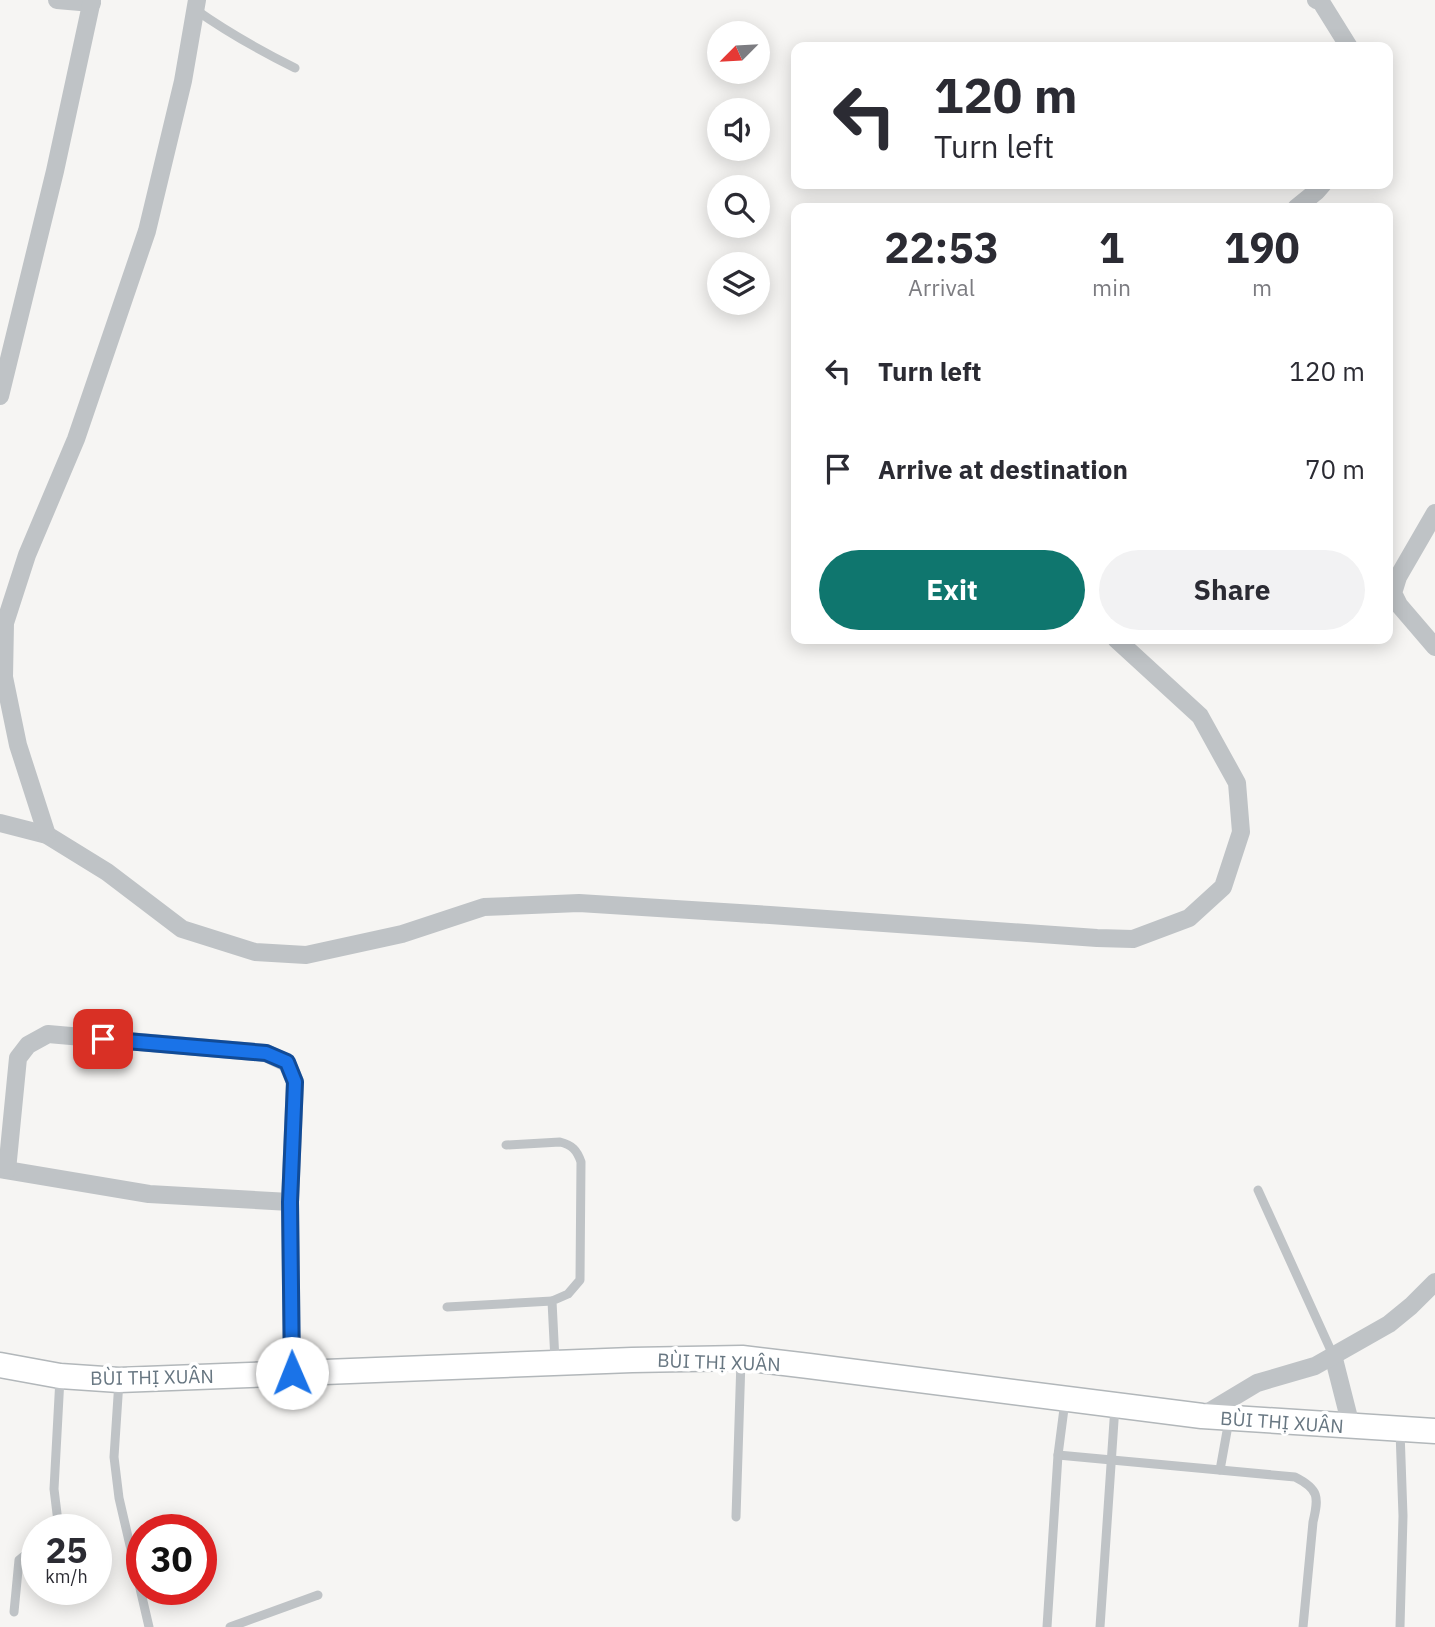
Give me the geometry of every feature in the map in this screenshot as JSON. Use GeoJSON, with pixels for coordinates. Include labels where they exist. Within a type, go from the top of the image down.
{"type":"FeatureCollection","features":[{"type":"Feature","properties":{"kind":"main road","name":"BÙI THỊ XUÂN"},"geometry":{"type":"LineString","coordinates":[[0,1365],[60,1376],[119,1380],[632,1360],[741,1359],[1230,1419],[1435,1431]]}},
{"type":"Feature","properties":{"kind":"street"},"geometry":{"type":"LineString","coordinates":[[0,396],[55,172],[92,2],[57,0]]}},
{"type":"Feature","properties":{"kind":"street"},"geometry":{"type":"LineString","coordinates":[[1315,0],[1321,2],[1346,42]]}},
{"type":"Feature","properties":{"kind":"street"},"geometry":{"type":"LineString","coordinates":[[47,835],[18,745],[4,677],[5,623],[27,555],[76,439],[147,231],[183,81],[196,5]]}},
{"type":"Feature","properties":{"kind":"street"},"geometry":{"type":"LineString","coordinates":[[1302,203],[1319,189]]}},
{"type":"Feature","properties":{"kind":"street"},"geometry":{"type":"LineString","coordinates":[[1435,513],[1398,577],[1393,593],[1399,605],[1435,647]]}},
{"type":"Feature","properties":{"kind":"street"},"geometry":{"type":"LineString","coordinates":[[0,823],[47,835],[107,872],[182,929],[255,951],[306,955],[402,934],[484,906],[579,903],[1133,939],[1189,918],[1223,887],[1241,832],[1237,783],[1200,716],[1121,644]]}},
{"type":"Feature","properties":{"kind":"street"},"geometry":{"type":"LineString","coordinates":[[290,1202],[149,1194],[3,1169],[18,1058],[28,1045],[48,1034],[266,1053],[287,1062],[295,1082],[290,1202],[292,1373]]}},
{"type":"Feature","properties":{"kind":"street"},"geometry":{"type":"LineString","coordinates":[[1202,1416],[1257,1383],[1315,1366],[1389,1324],[1435,1282]]}},
{"type":"Feature","properties":{"kind":"street"},"geometry":{"type":"LineString","coordinates":[[1333,1355],[1351,1426]]}},
{"type":"Feature","properties":{"kind":"lane"},"geometry":{"type":"LineString","coordinates":[[196,5],[220,27],[295,68]]}},
{"type":"Feature","properties":{"kind":"lane"},"geometry":{"type":"LineString","coordinates":[[447,1307],[552,1301],[568,1294],[580,1280],[581,1162],[577,1151],[560,1142],[506,1145]]}},
{"type":"Feature","properties":{"kind":"lane"},"geometry":{"type":"LineString","coordinates":[[1258,1189],[1333,1355]]}},
{"type":"Feature","properties":{"kind":"lane"},"geometry":{"type":"LineString","coordinates":[[552,1301],[555,1363]]}},
{"type":"Feature","properties":{"kind":"lane"},"geometry":{"type":"LineString","coordinates":[[736,1517],[741,1359]]}},
{"type":"Feature","properties":{"kind":"lane"},"geometry":{"type":"LineString","coordinates":[[57,1514],[54,1489],[60,1376]]}},
{"type":"Feature","properties":{"kind":"lane"},"geometry":{"type":"LineString","coordinates":[[119,1380],[114,1457],[119,1498],[149,1627]]}},
{"type":"Feature","properties":{"kind":"lane"},"geometry":{"type":"LineString","coordinates":[[1047,1627],[1058,1455],[1065,1399]]}},
{"type":"Feature","properties":{"kind":"lane"},"geometry":{"type":"LineString","coordinates":[[1100,1627],[1115,1406]]}},
{"type":"Feature","properties":{"kind":"lane"},"geometry":{"type":"LineString","coordinates":[[1220,1470],[1230,1419]]}},
{"type":"Feature","properties":{"kind":"lane"},"geometry":{"type":"LineString","coordinates":[[1400,1429],[1403,1516],[1400,1627]]}},
{"type":"Feature","properties":{"kind":"lane"},"geometry":{"type":"LineString","coordinates":[[1058,1455],[1295,1477],[1307,1483],[1317,1497],[1317,1505],[1303,1627]]}},
{"type":"Feature","properties":{"kind":"lane"},"geometry":{"type":"LineString","coordinates":[[14,1612],[21,1558]]}},
{"type":"Feature","properties":{"kind":"lane"},"geometry":{"type":"LineString","coordinates":[[230,1627],[318,1595]]}},
{"type":"Feature","properties":{"kind":"route"},"geometry":{"type":"LineString","coordinates":[[103,1039],[266,1053],[287,1062],[295,1082],[290,1202],[292,1373]]}}]}
